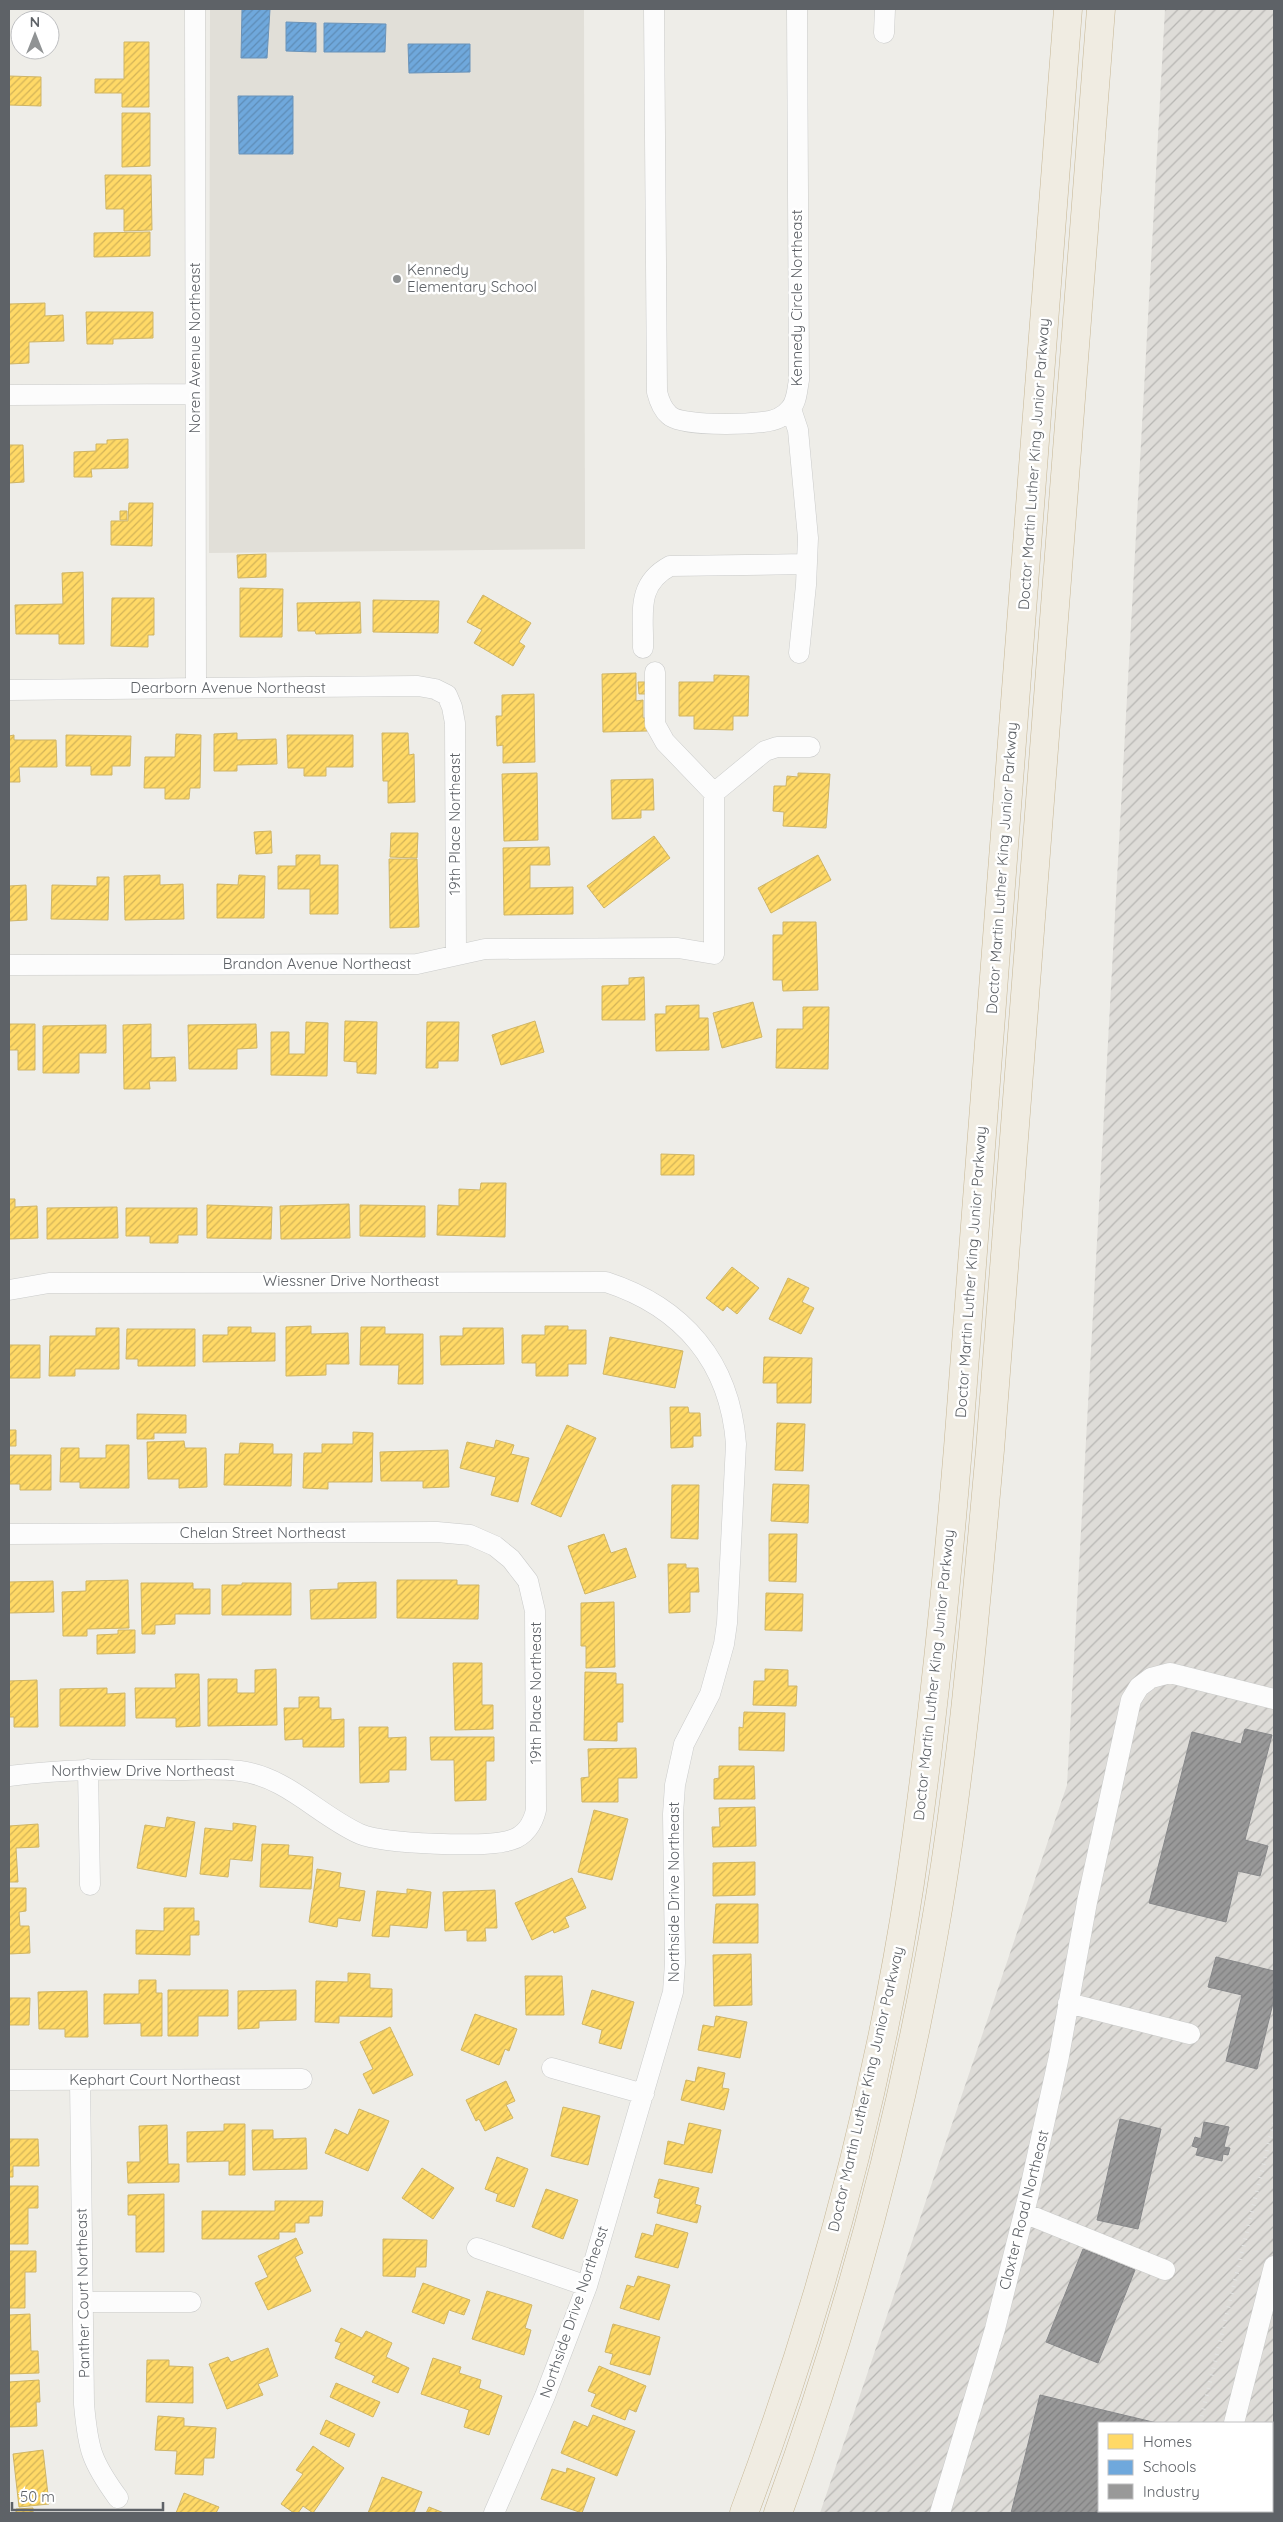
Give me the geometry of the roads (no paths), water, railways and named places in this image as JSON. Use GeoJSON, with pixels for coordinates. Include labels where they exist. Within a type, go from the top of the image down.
{"type":"FeatureCollection","features":[{"type":"Feature","properties":{"kind":"highway","name":"Doctor Martin Luther King Junior Parkway"},"geometry":{"type":"LineString","coordinates":[[744,2513],[806,2332],[830,2250],[855,2150],[891,1988],[910,1885],[924,1777],[947,1578],[1068,9]]}},
{"type":"Feature","properties":{"kind":"highway","name":"Doctor Martin Luther King Junior Parkway"},"geometry":{"type":"LineString","coordinates":[[778,2513],[851,2294],[910,2053],[944,1866],[969,1677],[992,1420],[1101,9]]}},
{"type":"Feature","properties":{"kind":"street","name":"Noren Avenue Northeast"},"geometry":{"type":"LineString","coordinates":[[195,9],[196,688]]}},
{"type":"Feature","properties":{"kind":"street"},"geometry":{"type":"LineString","coordinates":[[654,9],[657,392],[660,403],[670,416],[684,421],[764,422],[777,418],[791,409],[799,441],[807,528],[807,564],[798,653]]}},
{"type":"Feature","properties":{"kind":"street","name":"Kennedy Circle Northeast"},"geometry":{"type":"LineString","coordinates":[[791,409],[795,402],[799,380],[797,9]]}},
{"type":"Feature","properties":{"kind":"street"},"geometry":{"type":"LineString","coordinates":[[884,9],[884,33]]}},
{"type":"Feature","properties":{"kind":"street"},"geometry":{"type":"LineString","coordinates":[[9,395],[195,394]]}},
{"type":"Feature","properties":{"kind":"street"},"geometry":{"type":"LineString","coordinates":[[643,648],[644,597],[648,583],[658,573],[670,566],[807,564]]}},
{"type":"Feature","properties":{"kind":"street"},"geometry":{"type":"LineString","coordinates":[[654,672],[656,724],[665,742],[714,793],[764,751],[777,747],[810,746]]}},
{"type":"Feature","properties":{"kind":"street","name":"Dearborn Avenue Northeast"},"geometry":{"type":"LineString","coordinates":[[9,690],[418,686],[446,695]]}},
{"type":"Feature","properties":{"kind":"street","name":"19th Place Northeast"},"geometry":{"type":"LineString","coordinates":[[446,695],[452,707],[455,723],[456,956]]}},
{"type":"Feature","properties":{"kind":"street","name":"Brandon Avenue Northeast"},"geometry":{"type":"LineString","coordinates":[[9,965],[417,964],[485,949],[669,948],[714,954],[714,793]]}},
{"type":"Feature","properties":{"kind":"street","name":"Wiessner Drive Northeast"},"geometry":{"type":"LineString","coordinates":[[9,1290],[49,1282],[585,1280],[606,1282],[633,1290],[684,1323]]}},
{"type":"Feature","properties":{"kind":"street","name":"Northside Drive Northeast"},"geometry":{"type":"LineString","coordinates":[[494,2513],[545,2396],[587,2286],[673,1992],[675,1963],[673,1814],[675,1785],[684,1744],[710,1694],[724,1644],[736,1467],[734,1421],[727,1394],[717,1371],[684,1323]]}},
{"type":"Feature","properties":{"kind":"street","name":"Chelan Street Northeast"},"geometry":{"type":"LineString","coordinates":[[9,1534],[437,1532],[470,1535],[495,1546],[510,1559]]}},
{"type":"Feature","properties":{"kind":"street","name":"19th Place Northeast"},"geometry":{"type":"LineString","coordinates":[[510,1559],[528,1581],[535,1611],[536,1810],[534,1821],[526,1830]]}},
{"type":"Feature","properties":{"kind":"street","name":"Claxter Road Northeast"},"geometry":{"type":"LineString","coordinates":[[940,2513],[992,2338],[1024,2213],[1087,1902],[1131,1700],[1139,1687],[1150,1678],[1170,1673],[1274,1699]]}},
{"type":"Feature","properties":{"kind":"street"},"geometry":{"type":"LineString","coordinates":[[88,1769],[90,1885]]}},
{"type":"Feature","properties":{"kind":"street","name":"Northview Drive Northeast"},"geometry":{"type":"LineString","coordinates":[[9,1776],[88,1769],[239,1770],[267,1776],[359,1833],[380,1840],[495,1843],[512,1840],[526,1830]]}},
{"type":"Feature","properties":{"kind":"street"},"geometry":{"type":"LineString","coordinates":[[1068,2003],[1190,2034]]}},
{"type":"Feature","properties":{"kind":"street"},"geometry":{"type":"LineString","coordinates":[[552,2068],[644,2094]]}},
{"type":"Feature","properties":{"kind":"street","name":"Kephart Court Northeast"},"geometry":{"type":"LineString","coordinates":[[9,2080],[302,2080]]}},
{"type":"Feature","properties":{"kind":"street","name":"Panther Court Northeast"},"geometry":{"type":"LineString","coordinates":[[80,2080],[84,2404],[90,2451],[98,2471],[118,2498]]}},
{"type":"Feature","properties":{"kind":"street"},"geometry":{"type":"LineString","coordinates":[[1024,2213],[1165,2270]]}},
{"type":"Feature","properties":{"kind":"street"},"geometry":{"type":"LineString","coordinates":[[476,2248],[587,2286]]}},
{"type":"Feature","properties":{"kind":"street"},"geometry":{"type":"LineString","coordinates":[[1234,2422],[1274,2270]]}},
{"type":"Feature","properties":{"kind":"street"},"geometry":{"type":"LineString","coordinates":[[83,2302],[191,2302]]}},
{"type":"Feature","properties":{"kind":"railway"},"geometry":{"type":"LineString","coordinates":[[1200,2422],[1274,2122]]}},
{"type":"Feature","properties":{"kind":"place","name":"Kennedy Elementary School"},"geometry":{"type":"Point","coordinates":[397,279]}}]}
